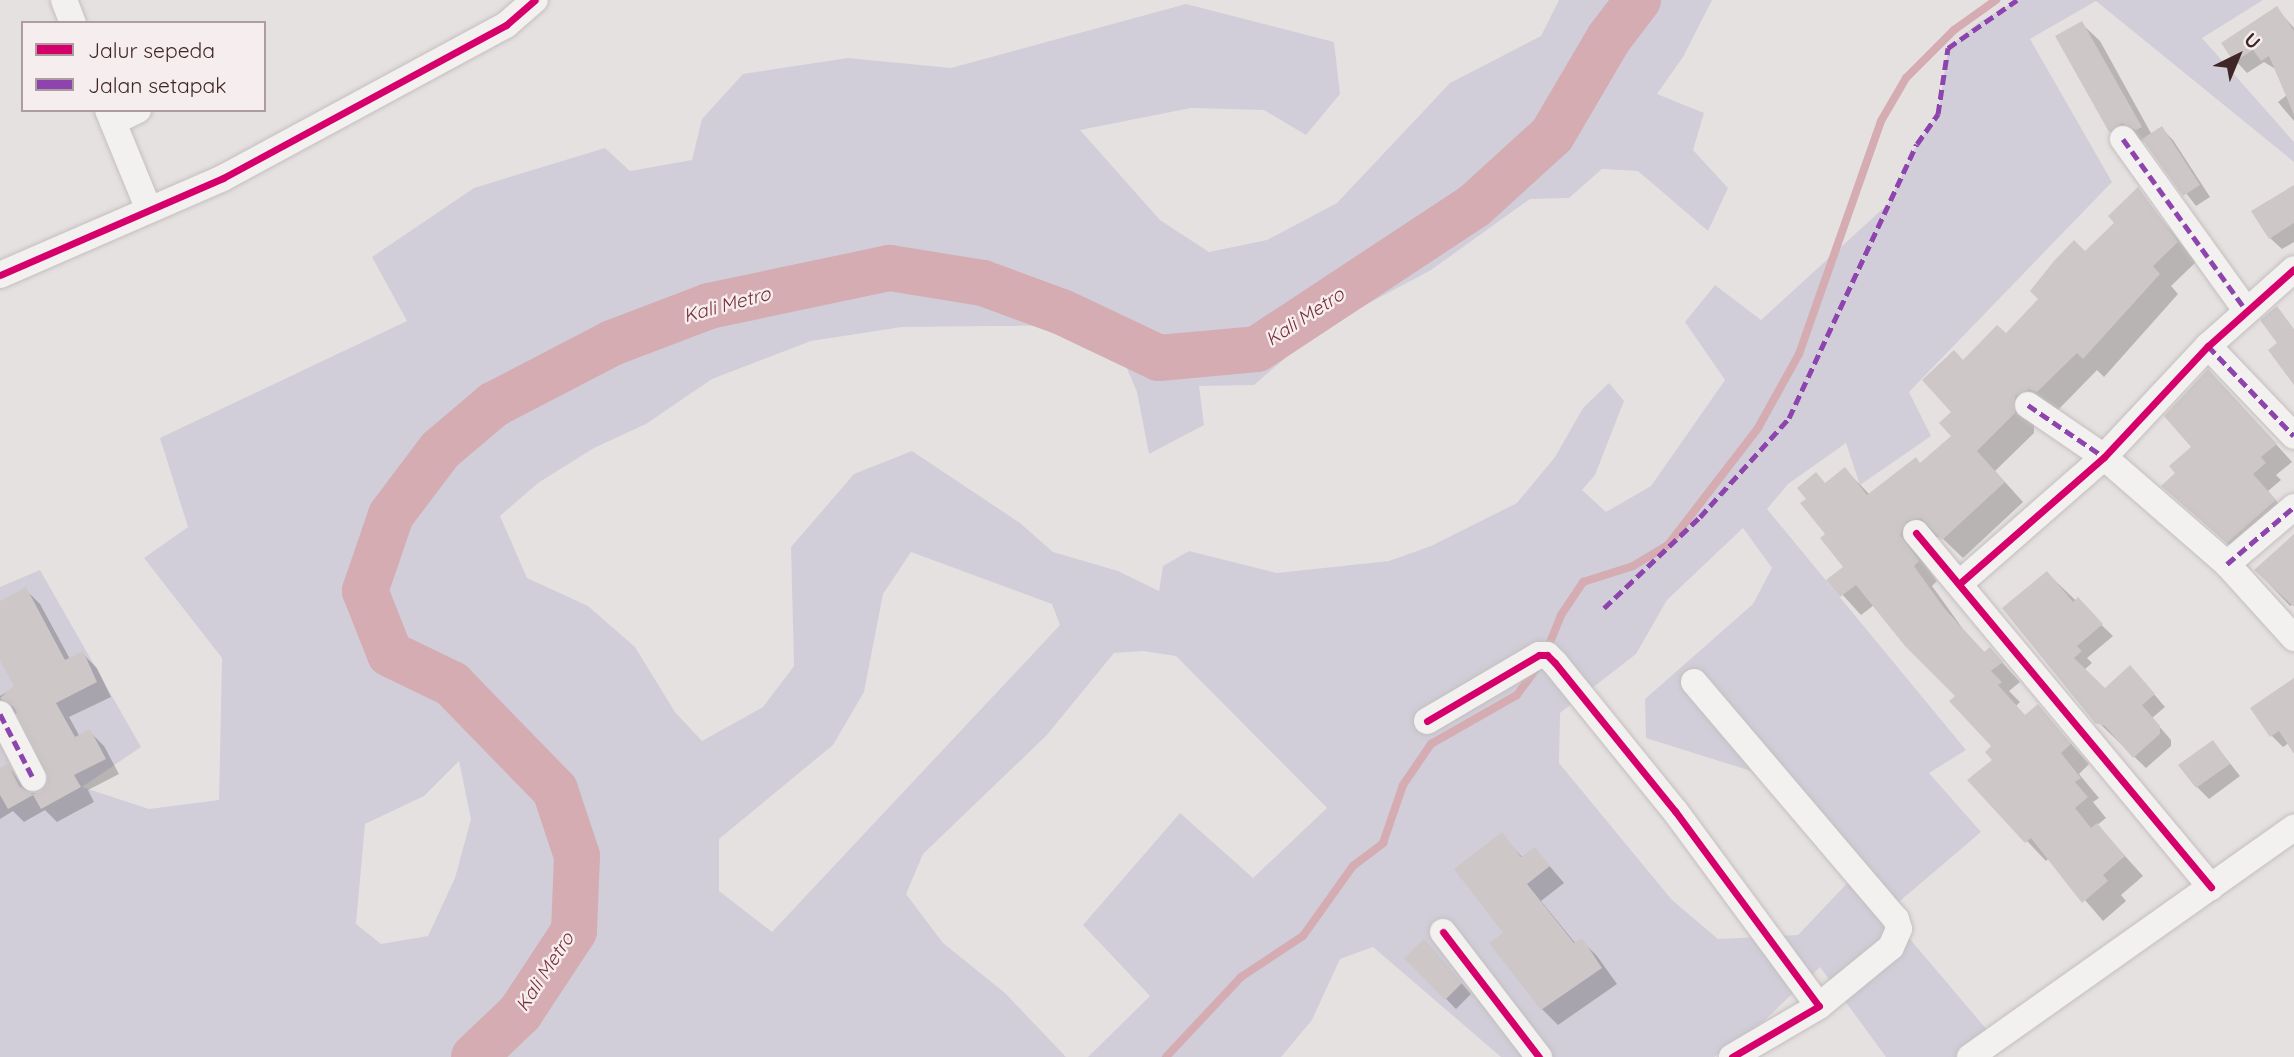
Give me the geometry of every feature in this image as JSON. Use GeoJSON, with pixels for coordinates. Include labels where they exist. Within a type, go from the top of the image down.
{"type":"FeatureCollection","features":[{"type":"Feature","properties":{"kind":"street"},"geometry":{"type":"LineString","coordinates":[[64,0],[72,21]]}},
{"type":"Feature","properties":{"kind":"street"},"geometry":{"type":"LineString","coordinates":[[0,275],[223,178],[494,31],[536,0]]}},
{"type":"Feature","properties":{"kind":"street"},"geometry":{"type":"LineString","coordinates":[[129,112],[111,116],[149,210]]}},
{"type":"Feature","properties":{"kind":"street"},"geometry":{"type":"LineString","coordinates":[[2123,139],[2246,310]]}},
{"type":"Feature","properties":{"kind":"street"},"geometry":{"type":"LineString","coordinates":[[1959,584],[2104,457],[2208,346],[2294,269]]}},
{"type":"Feature","properties":{"kind":"street"},"geometry":{"type":"LineString","coordinates":[[2208,346],[2294,436]]}},
{"type":"Feature","properties":{"kind":"street"},"geometry":{"type":"LineString","coordinates":[[2028,405],[2104,457],[2227,564],[2294,638]]}},
{"type":"Feature","properties":{"kind":"street"},"geometry":{"type":"LineString","coordinates":[[2227,564],[2294,507]]}},
{"type":"Feature","properties":{"kind":"street"},"geometry":{"type":"LineString","coordinates":[[1916,533],[2211,887]]}},
{"type":"Feature","properties":{"kind":"street"},"geometry":{"type":"LineString","coordinates":[[1427,721],[1547,655],[1675,811],[1819,1006]]}},
{"type":"Feature","properties":{"kind":"street"},"geometry":{"type":"LineString","coordinates":[[1694,682],[1896,919],[1899,929],[1891,947],[1819,1006],[1732,1057]]}},
{"type":"Feature","properties":{"kind":"street"},"geometry":{"type":"LineString","coordinates":[[0,714],[33,778]]}},
{"type":"Feature","properties":{"kind":"street"},"geometry":{"type":"LineString","coordinates":[[1970,1057],[2294,828]]}},
{"type":"Feature","properties":{"kind":"street"},"geometry":{"type":"LineString","coordinates":[[1443,932],[1539,1057]]}},
{"type":"Feature","properties":{"kind":"shaded area"},"geometry":{"type":"Polygon","coordinates":[[[1559,0],[1618,0],[1625,16],[1638,0],[1712,0],[1683,57],[1657,94],[1704,113],[1693,150],[1728,188],[1708,231],[1638,171],[1602,169],[1569,198],[1530,199],[1431,270],[1317,331],[1254,385],[1199,386],[1204,425],[1149,454],[1137,392],[1120,352],[1082,325],[902,327],[811,341],[712,379],[646,424],[594,448],[538,483],[500,516],[527,578],[588,606],[635,647],[675,712],[702,741],[763,707],[794,666],[791,547],[854,474],[912,451],[1020,523],[1053,552],[1118,571],[1159,591],[1163,566],[1189,551],[1277,573],[1389,561],[1431,546],[1517,503],[1555,457],[1583,408],[1609,383],[1624,401],[1595,475],[1582,490],[1606,512],[1651,486],[1725,380],[1685,322],[1715,285],[1761,320],[1888,204],[1917,144],[1938,114],[1948,48],[1978,23],[2017,0],[2263,0],[2202,38],[2294,142],[2294,162],[2096,1],[2030,39],[2112,182],[1909,392],[1931,436],[1860,485],[1846,443],[1788,484],[1767,509],[1966,750],[1929,773],[1981,832],[1887,912],[1999,1044],[1981,1057],[1886,1057],[1820,967],[1763,1022],[1714,1057],[1501,1057],[1373,947],[1340,959],[1312,1020],[1281,1057],[1088,1057],[1150,996],[1083,925],[1180,813],[1253,878],[1327,808],[1176,656],[1143,651],[1114,653],[1046,736],[923,854],[906,894],[943,943],[1005,993],[1066,1057],[0,1057],[0,587],[40,570],[141,747],[82,787],[149,809],[219,800],[222,658],[144,558],[188,527],[160,438],[407,321],[372,257],[474,188],[605,148],[630,171],[692,160],[702,119],[743,74],[848,58],[951,68],[1186,4],[1334,42],[1340,94],[1306,135],[1264,110],[1191,108],[1080,130],[1160,220],[1209,252],[1267,240],[1337,203],[1450,83],[1541,36],[1559,0]],[[1743,528],[1667,600],[1636,654],[1560,713],[1559,763],[1672,900],[1718,939],[1798,935],[1855,875],[1751,771],[1646,738],[1645,699],[1753,604],[1772,568],[1743,528]],[[911,552],[883,594],[864,692],[833,745],[719,839],[719,891],[772,932],[1060,625],[1052,604],[911,552]],[[459,761],[424,796],[365,824],[356,924],[381,944],[428,936],[455,878],[471,819],[459,761]]]}},
{"type":"Feature","properties":{"kind":"building"},"geometry":{"type":"Polygon","coordinates":[[[2277,6],[2294,31],[2294,115],[2269,56],[2261,61],[2253,50],[2234,62],[2221,43],[2277,6]]]}},
{"type":"Feature","properties":{"kind":"building"},"geometry":{"type":"Polygon","coordinates":[[[2082,21],[2142,127],[2136,130],[2122,123],[2109,132],[2055,36],[2082,21]]]}},
{"type":"Feature","properties":{"kind":"building"},"geometry":{"type":"Polygon","coordinates":[[[2162,126],[2200,185],[2183,196],[2142,139],[2162,126]]]}},
{"type":"Feature","properties":{"kind":"building"},"geometry":{"type":"Polygon","coordinates":[[[2294,185],[2294,223],[2269,239],[2251,211],[2294,185]]]}},
{"type":"Feature","properties":{"kind":"building"},"geometry":{"type":"Polygon","coordinates":[[[2138,187],[2178,242],[2153,266],[2160,274],[2083,359],[2077,353],[2037,392],[2029,389],[2015,396],[2015,413],[1977,451],[2005,482],[1942,540],[1921,518],[1907,521],[1900,535],[1919,561],[1914,566],[1944,608],[1984,652],[1990,647],[2003,662],[1991,671],[2002,682],[1998,685],[2025,715],[2038,704],[2071,744],[2061,753],[2081,778],[2075,782],[2088,797],[2075,808],[2091,828],[2097,823],[2125,856],[2103,875],[2108,881],[2082,903],[2031,838],[2025,843],[1967,780],[1992,760],[1985,752],[1991,746],[1949,701],[1955,696],[1905,646],[1856,585],[1840,597],[1826,580],[1843,567],[1820,538],[1825,534],[1800,503],[1806,499],[1797,488],[1816,472],[1825,483],[1845,467],[1867,495],[1916,457],[1920,463],[1951,436],[1939,423],[1951,412],[1922,380],[1954,350],[1963,360],[1997,325],[2006,333],[2038,299],[2030,291],[2054,261],[2074,240],[2085,251],[2114,223],[2108,216],[2138,187]]]}},
{"type":"Feature","properties":{"kind":"building"},"geometry":{"type":"Polygon","coordinates":[[[2277,306],[2294,329],[2294,385],[2268,350],[2277,343],[2260,320],[2277,306]]]}},
{"type":"Feature","properties":{"kind":"building"},"geometry":{"type":"Polygon","coordinates":[[[2208,369],[2277,444],[2261,457],[2266,463],[2253,474],[2276,500],[2227,543],[2161,486],[2175,473],[2169,466],[2191,447],[2164,416],[2208,369]]]}},
{"type":"Feature","properties":{"kind":"building"},"geometry":{"type":"Polygon","coordinates":[[[2294,534],[2294,607],[2254,570],[2294,534]]]}},
{"type":"Feature","properties":{"kind":"building"},"geometry":{"type":"Polygon","coordinates":[[[2047,571],[2073,602],[2078,597],[2103,624],[2077,646],[2082,651],[2074,658],[2105,688],[2130,665],[2155,694],[2142,705],[2160,726],[2160,734],[2133,758],[2105,726],[2095,723],[2002,608],[2047,571]]]}},
{"type":"Feature","properties":{"kind":"building"},"geometry":{"type":"Polygon","coordinates":[[[26,587],[65,660],[83,651],[97,682],[56,703],[75,737],[90,729],[106,759],[74,775],[81,787],[41,809],[33,795],[8,809],[0,795],[0,768],[8,764],[19,786],[32,794],[41,792],[49,779],[14,707],[0,698],[14,686],[0,661],[0,601],[26,587]]]}},
{"type":"Feature","properties":{"kind":"building"},"geometry":{"type":"Polygon","coordinates":[[[2294,678],[2294,754],[2279,731],[2270,737],[2250,708],[2294,678]]]}},
{"type":"Feature","properties":{"kind":"building"},"geometry":{"type":"Polygon","coordinates":[[[2213,740],[2230,764],[2196,788],[2178,765],[2213,740]]]}},
{"type":"Feature","properties":{"kind":"building"},"geometry":{"type":"Polygon","coordinates":[[[1502,832],[1521,857],[1535,847],[1550,866],[1527,884],[1574,943],[1582,938],[1602,968],[1541,1010],[1489,943],[1503,933],[1454,869],[1502,832]]]}},
{"type":"Feature","properties":{"kind":"building"},"geometry":{"type":"Polygon","coordinates":[[[1424,939],[1462,983],[1445,1000],[1404,958],[1424,939]]]}},
{"type":"Feature","properties":{"kind":"waterway","name":"Kali Metro"},"geometry":{"type":"LineString","coordinates":[[474,1057],[520,1013],[574,931],[577,856],[555,790],[452,684],[390,654],[365,591],[391,515],[440,450],[493,405],[612,343],[709,306],[890,268],[983,283],[1062,312],[1159,358],[1257,349],[1474,206],[1552,135],[1609,38],[1638,0]]}},
{"type":"Feature","properties":{"kind":"waterway"},"geometry":{"type":"LineString","coordinates":[[1547,650],[1561,615],[1583,582],[1633,566],[1668,545],[1758,428],[1799,354],[1881,121],[1906,78],[1954,30],[1996,0]]}},
{"type":"Feature","properties":{"kind":"waterway"},"geometry":{"type":"LineString","coordinates":[[1166,1057],[1241,977],[1303,936],[1353,866],[1383,843],[1403,785],[1431,744],[1517,695],[1539,665]]}},
{"type":"Feature","properties":{"kind":"marked path"},"geometry":{"type":"LineString","coordinates":[[1604,608],[1700,517],[1789,418],[1917,144],[1938,114],[1948,48],[2017,0]]}},
{"type":"Feature","properties":{"kind":"marked path"},"geometry":{"type":"LineString","coordinates":[[2123,139],[2246,310]]}},
{"type":"Feature","properties":{"kind":"marked path"},"geometry":{"type":"LineString","coordinates":[[2208,346],[2294,436]]}},
{"type":"Feature","properties":{"kind":"marked path"},"geometry":{"type":"LineString","coordinates":[[2028,405],[2104,457],[2100,461]]}},
{"type":"Feature","properties":{"kind":"marked path"},"geometry":{"type":"LineString","coordinates":[[2227,564],[2294,507]]}},
{"type":"Feature","properties":{"kind":"marked path"},"geometry":{"type":"LineString","coordinates":[[0,714],[33,778]]}},
{"type":"Feature","properties":{"kind":"cycle path"},"geometry":{"type":"LineString","coordinates":[[0,275],[223,178],[506,25],[535,0]]}},
{"type":"Feature","properties":{"kind":"cycle path"},"geometry":{"type":"LineString","coordinates":[[1959,584],[2104,457],[2208,346],[2294,269]]}},
{"type":"Feature","properties":{"kind":"cycle path"},"geometry":{"type":"LineString","coordinates":[[1916,533],[2211,887]]}},
{"type":"Feature","properties":{"kind":"cycle path"},"geometry":{"type":"LineString","coordinates":[[1427,721],[1539,655],[1547,655],[1555,663],[1675,811],[1819,1006],[1732,1057]]}},
{"type":"Feature","properties":{"kind":"cycle path"},"geometry":{"type":"LineString","coordinates":[[1443,932],[1539,1057]]}}]}
